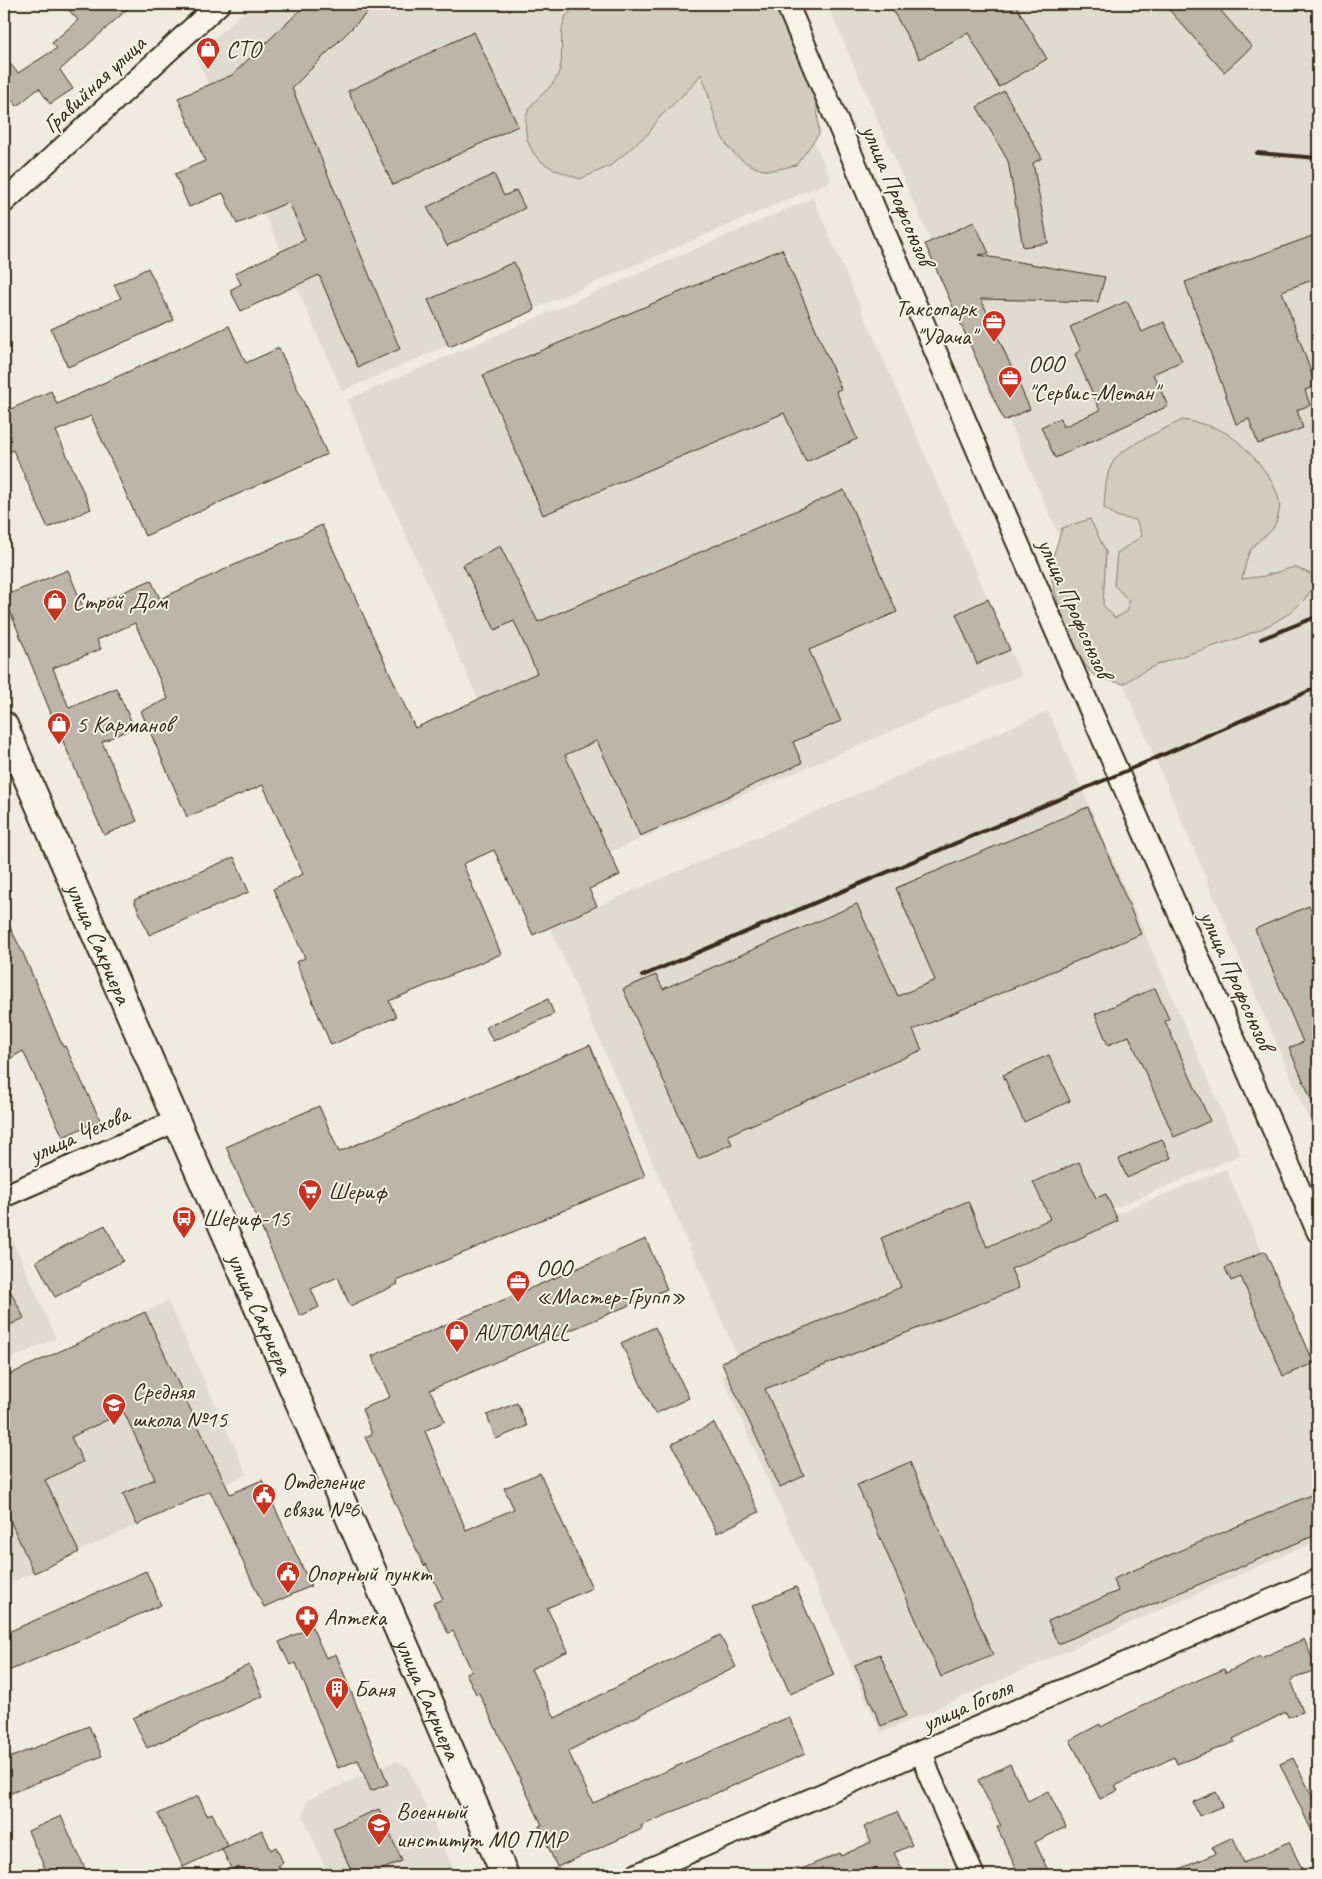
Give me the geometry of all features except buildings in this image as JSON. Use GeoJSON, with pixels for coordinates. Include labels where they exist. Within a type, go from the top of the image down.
{"type":"FeatureCollection","features":[{"type":"Feature","properties":{"kind":"street","name":"Гравийная улица"},"geometry":{"type":"LineString","coordinates":[[4,202],[219,4]]}},
{"type":"Feature","properties":{"kind":"street","name":"улица Профсоюзов"},"geometry":{"type":"LineString","coordinates":[[788,4],[1000,502],[1318,1232]]}},
{"type":"Feature","properties":{"kind":"street","name":"улица Сакриера"},"geometry":{"type":"LineString","coordinates":[[5,734],[505,1875]]}},
{"type":"Feature","properties":{"kind":"street","name":"улица Чехова"},"geometry":{"type":"LineString","coordinates":[[4,1196],[176,1121]]}},
{"type":"Feature","properties":{"kind":"street","name":"улица Гоголя"},"geometry":{"type":"LineString","coordinates":[[636,1875],[1318,1580]]}},
{"type":"Feature","properties":{"kind":"street"},"geometry":{"type":"LineString","coordinates":[[922,1752],[928,1772],[973,1875]]}},
{"type":"Feature","properties":{"kind":"shaded area"},"geometry":{"type":"Polygon","coordinates":[[[251,4],[756,4],[831,181],[342,391],[196,56],[251,4]]]}},
{"type":"Feature","properties":{"kind":"shaded area"},"geometry":{"type":"Polygon","coordinates":[[[581,4],[775,4],[817,104],[819,134],[796,165],[769,170],[761,170],[754,167],[739,158],[722,137],[701,74],[691,87],[659,118],[649,133],[610,166],[580,179],[552,168],[538,159],[533,152],[526,133],[526,116],[530,107],[555,81],[558,75],[561,63],[562,28],[569,12],[581,4]]]}},
{"type":"Feature","properties":{"kind":"shaded area"},"geometry":{"type":"Polygon","coordinates":[[[827,4],[1318,4],[1318,1130],[1314,1132],[1120,676],[827,4]]]}},
{"type":"Feature","properties":{"kind":"shaded area"},"geometry":{"type":"Polygon","coordinates":[[[813,198],[1021,675],[555,876],[347,400],[813,198]]]}},
{"type":"Feature","properties":{"kind":"shaded area"},"geometry":{"type":"Polygon","coordinates":[[[1182,420],[1216,428],[1234,439],[1244,447],[1262,468],[1276,491],[1279,502],[1277,520],[1272,530],[1251,550],[1242,579],[1264,576],[1294,567],[1318,577],[1307,597],[1290,612],[1269,625],[1245,636],[1150,668],[1123,684],[1094,675],[1081,658],[1056,596],[1052,582],[1052,562],[1062,528],[1090,519],[1106,552],[1103,605],[1115,618],[1128,611],[1128,600],[1114,585],[1117,553],[1142,536],[1136,520],[1118,517],[1104,508],[1107,476],[1115,459],[1128,448],[1182,420]]]}},
{"type":"Feature","properties":{"kind":"shaded area"},"geometry":{"type":"Polygon","coordinates":[[[1048,711],[1241,1155],[741,1365],[550,927],[1048,711]]]}},
{"type":"Feature","properties":{"kind":"shaded area"},"geometry":{"type":"Polygon","coordinates":[[[1226,1169],[1318,1380],[1318,1540],[881,1733],[722,1376],[1226,1169]]]}},
{"type":"Feature","properties":{"kind":"shaded area"},"geometry":{"type":"Polygon","coordinates":[[[4,1221],[56,1338],[4,1362],[4,1221]]]}},
{"type":"Feature","properties":{"kind":"shaded area","name":"Средняя школа №15"},"geometry":{"type":"Polygon","coordinates":[[[168,1301],[247,1474],[12,1582],[4,1565],[4,1377],[168,1301]]]}},
{"type":"Feature","properties":{"kind":"shaded area","name":"Военный институт МО ПМР"},"geometry":{"type":"Polygon","coordinates":[[[396,1761],[408,1767],[456,1875],[328,1875],[303,1816],[307,1800],[396,1761]]]}},
{"type":"Feature","properties":{"kind":"railway"},"geometry":{"type":"LineString","coordinates":[[1257,153],[1318,158]]}},
{"type":"Feature","properties":{"kind":"railway"},"geometry":{"type":"LineString","coordinates":[[1261,639],[1318,616]]}},
{"type":"Feature","properties":{"kind":"railway"},"geometry":{"type":"LineString","coordinates":[[642,976],[1119,774],[1318,687]]}},
{"type":"Feature","properties":{"kind":"place","name":"СТО"},"geometry":{"type":"Point","coordinates":[208,70]}},
{"type":"Feature","properties":{"kind":"place","name":"Таксопарк \"Удача\""},"geometry":{"type":"Point","coordinates":[994,343]}},
{"type":"Feature","properties":{"kind":"place","name":"ООО \"Сервис-Метан\""},"geometry":{"type":"Point","coordinates":[1010,399]}},
{"type":"Feature","properties":{"kind":"place","name":"Строй Дом"},"geometry":{"type":"Point","coordinates":[55,622]}},
{"type":"Feature","properties":{"kind":"place","name":"5 Карманов"},"geometry":{"type":"Point","coordinates":[59,745]}},
{"type":"Feature","properties":{"kind":"place","name":"Шериф"},"geometry":{"type":"Point","coordinates":[310,1212]}},
{"type":"Feature","properties":{"kind":"place","name":"Шериф-15"},"geometry":{"type":"Point","coordinates":[184,1239]}},
{"type":"Feature","properties":{"kind":"place","name":"ООО «Мастер-Групп»"},"geometry":{"type":"Point","coordinates":[518,1303]}},
{"type":"Feature","properties":{"kind":"place","name":"AUTOMALL"},"geometry":{"type":"Point","coordinates":[457,1353]}},
{"type":"Feature","properties":{"kind":"place","name":"Средняя школа №15"},"geometry":{"type":"Point","coordinates":[114,1426]}},
{"type":"Feature","properties":{"kind":"place","name":"Отделение связи №6"},"geometry":{"type":"Point","coordinates":[264,1516]}},
{"type":"Feature","properties":{"kind":"place","name":"Опорный пункт"},"geometry":{"type":"Point","coordinates":[288,1594]}},
{"type":"Feature","properties":{"kind":"place","name":"Аптека"},"geometry":{"type":"Point","coordinates":[307,1638]}},
{"type":"Feature","properties":{"kind":"place","name":"Баня"},"geometry":{"type":"Point","coordinates":[337,1710]}},
{"type":"Feature","properties":{"kind":"place","name":"Военный институт МО ПМР"},"geometry":{"type":"Point","coordinates":[379,1846]}}]}
